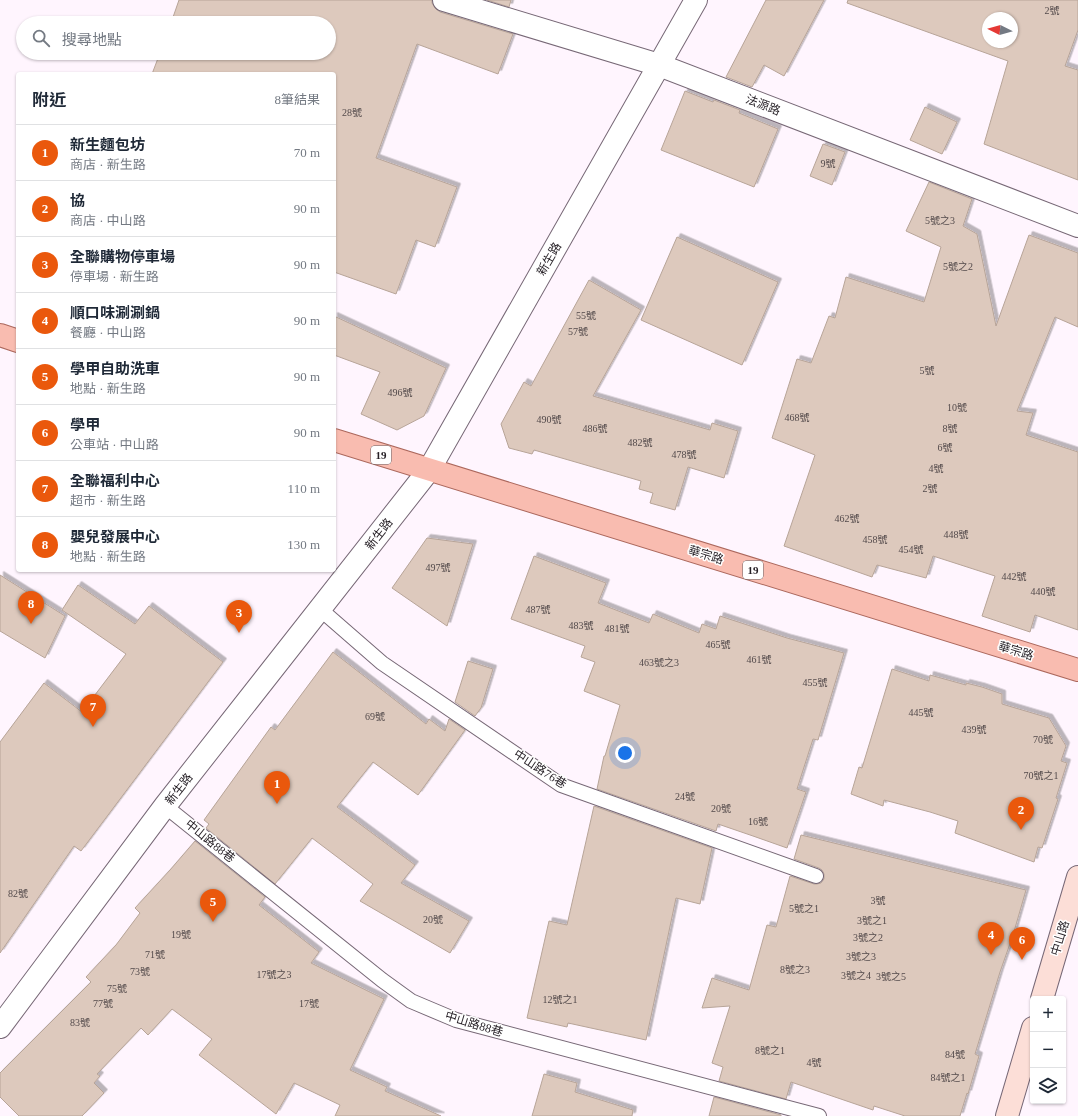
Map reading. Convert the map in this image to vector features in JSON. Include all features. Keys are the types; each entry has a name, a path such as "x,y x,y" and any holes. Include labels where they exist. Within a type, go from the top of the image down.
{"main road":[{"path":"0,335 16,340"},
{"name":"華宗路","path":"336,441 1078,670"},
{"name":"中山路","path":"1043,996 1078,877"},
{"path":"1007,1116 1032,1032"}],"street":[{"name":"法源路","path":"444,0 659,65 1078,226"},
{"name":"新生路","path":"0,1027 165,806 429,470 696,0"}],"lane":[{"name":"中山路76巷","path":"320,609 382,662 561,785 816,876"},
{"name":"中山路88巷","path":"165,806 382,980 411,1001 456,1020 786,1111 819,1116"}],"building":[{"path":"179,0 432,0 435,8 440,12 513,34 498,74 417,44 376,158 457,187 435,247 416,240 396,294 336,273 336,72 153,72 157,60 336,60 336,16 173,16"},
{"path":"487,0 511,0 509,7"},
{"path":"766,0 824,0 784,76 764,65 752,87 726,77"},
{"path":"848,0 1078,0 1078,30 1065,66 1078,70 1078,180 984,144 1008,61 847,3"},
{"path":"685,91 713,102 714,100 740,110 739,113 778,129 754,187 661,150"},
{"path":"925,107 957,122 942,154 910,140"},
{"path":"823,144 845,152 832,185 810,176"},
{"path":"929,182 972,199 963,226 977,234 996,326 1029,235 1078,253 1078,327 1055,317 1017,411 1033,413 1026,435 1078,452 1078,630 1035,615 1030,632 982,616 995,576 933,556 926,578 877,565 872,577 784,546 815,455 772,438 797,359 811,363 829,316 835,318 846,277 924,302 941,247 906,231"},
{"path":"677,237 778,282 742,365 641,320"},
{"path":"589,280 641,310 593,396 710,430 712,423 738,431 724,478 688,467 675,510 650,503 653,493 639,489 641,481 534,450 532,454 509,448 501,424 524,382 531,386"},
{"path":"336,317 446,368 424,416 397,430 361,414 380,372 336,356"},
{"path":"427,538 473,544 447,626 392,588"},
{"path":"534,556 606,583 598,603 649,623 653,614 699,633 702,624 716,629 720,616 787,638 844,653 818,740 813,739 797,789 806,792 787,848 718,824 716,831 597,789 604,756 620,705 584,691 595,662 581,657 585,646 511,619"},
{"path":"0,575 65,616 45,658 0,631"},
{"path":"78,585 135,624 149,606 223,662 81,851 74,846 0,953 0,742 44,683 82,712 126,654 62,610"},
{"path":"333,652 426,724 429,719 445,731 449,719 465,730 418,795 373,762 337,807 415,865 401,883 469,921 450,953 360,901 373,884 312,838 275,884 206,828 209,824 204,820 271,727 275,730"},
{"path":"468,661 493,669 481,708 475,716 455,702"},
{"path":"892,669 929,681 930,675 966,685 966,683 982,687 1002,694 1002,704 1049,718 1066,746 1061,761 1067,763 1056,798 1058,799 1042,848 1038,847 1034,862 955,833 958,821 884,800 883,806 851,794 859,767 862,768"},
{"path":"594,806 712,848 700,904 676,898 646,1040 568,1023 567,1027 527,1018 549,921 567,925"},
{"path":"801,835 1026,890 975,1054 979,1056 960,1116 905,1116 874,1106 873,1110 791,1082 786,1099 719,1081 723,1067 712,1063 730,1006 702,1008 712,978 749,990 767,925 776,927 790,876 814,884 821,883 824,879 824,874 819,868 794,859"},
{"path":"195,841 265,897 259,905 319,952 311,963 384,999 350,1070 387,1087 385,1091 441,1116 335,1116 340,1105 294,1083 276,1114 199,1055 212,1039 172,1009 148,1035 141,1028 97,1074 100,1076 94,1083 104,1093 82,1116 19,1116 0,1097 0,1073 91,982 86,977 116,945 140,913 135,908"},
{"path":"544,1074 577,1083 575,1092 633,1110 632,1116 532,1116"},
{"path":"714,1097 781,1115 781,1116 709,1116"}],"place":[{"name":"嬰兒發展中心","path":"31,624"},
{"name":"全聯購物停車場","path":"239,633"},
{"name":"全聯福利中心","path":"93,727"},
{"name":"新生麵包坊","path":"277,804"},
{"name":"協","path":"1021,830"},
{"name":"學甲自助洗車","path":"213,922"},
{"name":"順口味涮涮鍋","path":"991,955"},
{"name":"學甲","path":"1022,960"}]}
